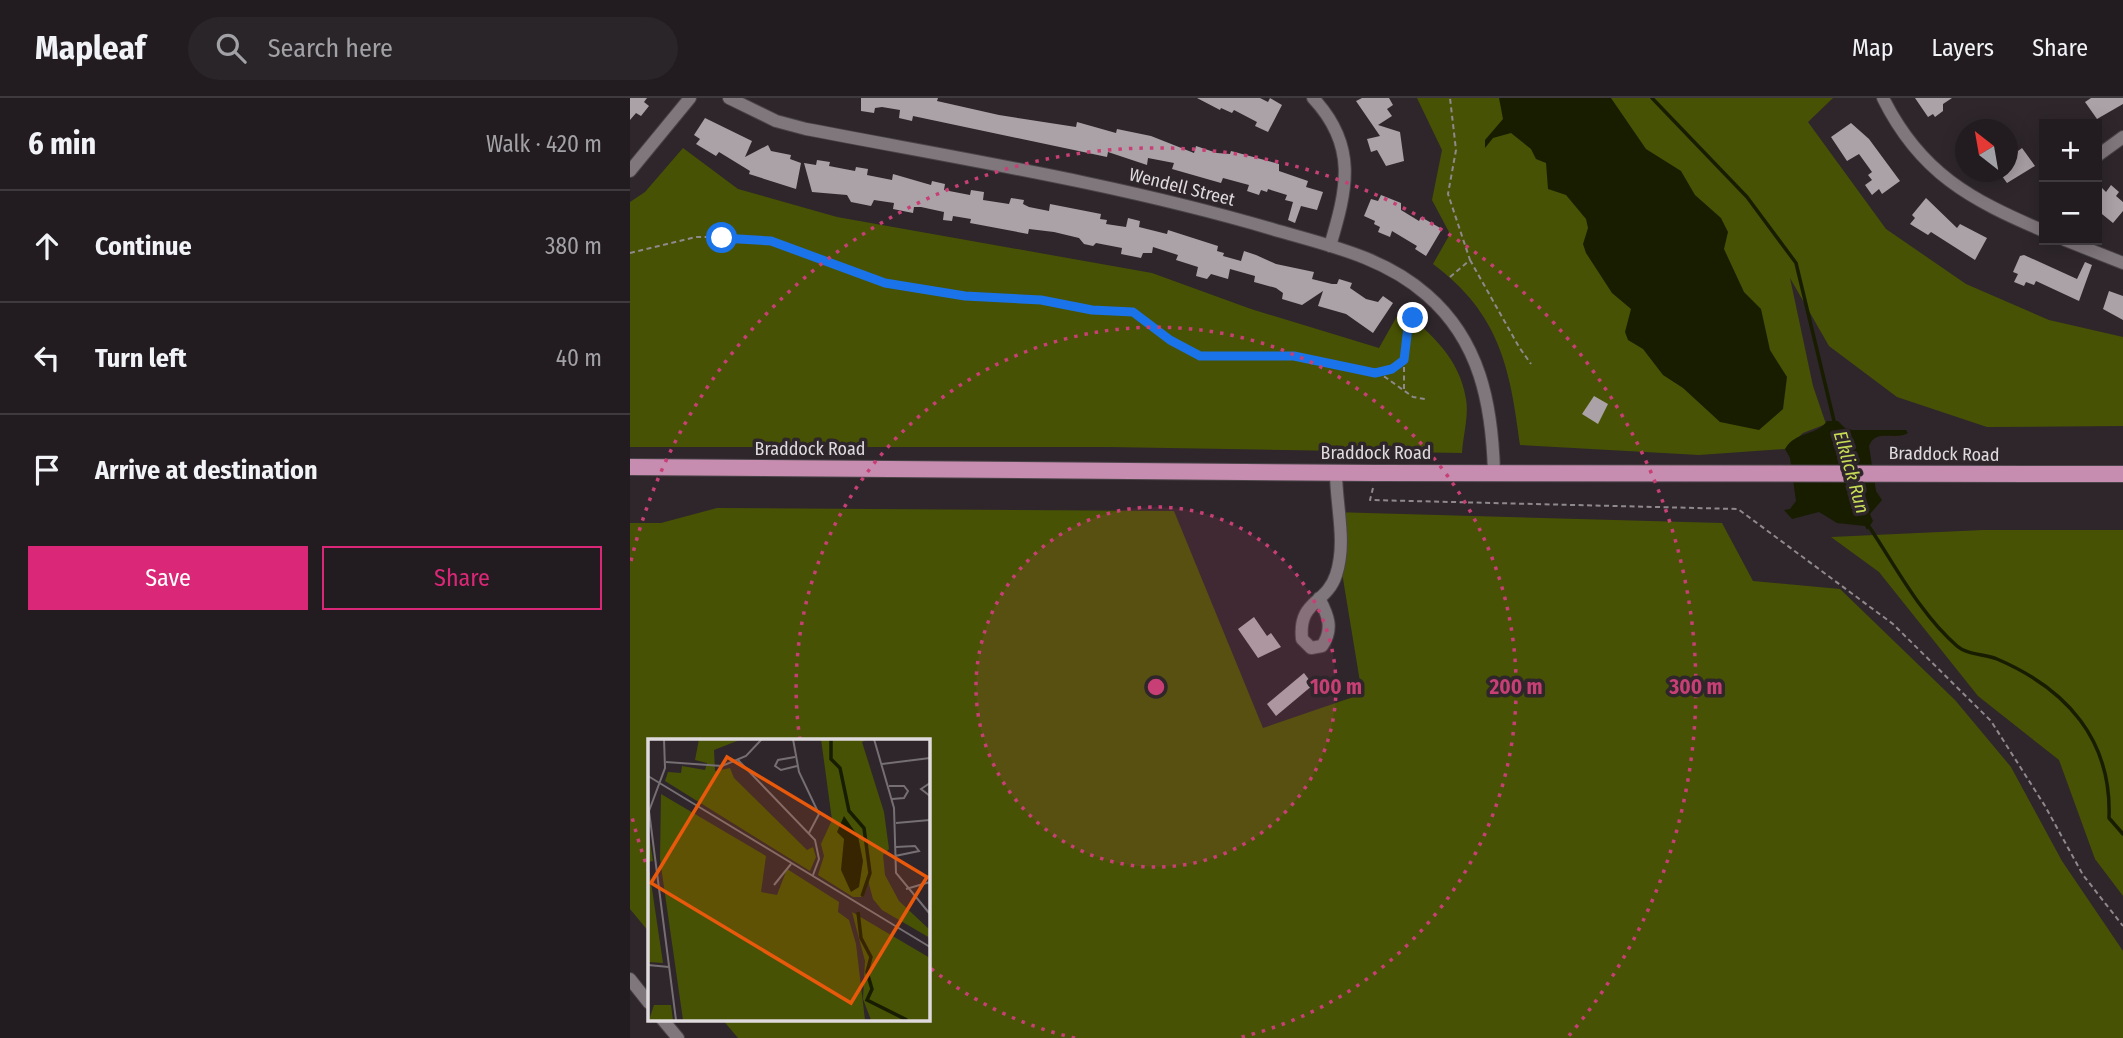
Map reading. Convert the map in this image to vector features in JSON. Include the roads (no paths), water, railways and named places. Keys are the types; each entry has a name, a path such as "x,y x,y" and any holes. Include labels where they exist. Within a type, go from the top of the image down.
{"main road":[{"name":"Braddock Road","path":"630,467 1376,473 2123,474"}],"street":[{"path":"630,171 690,98"},
{"name":"Wendell Street","path":"729,98 776,121 806,129 1157,197 1365,257 1409,280 1443,310 1472,354 1489,402 1494,472"},
{"path":"1313,98 1332,123 1345,159 1345,191 1330,246"},
{"path":"1883,98 1906,137 1944,178 1989,207 2039,229"},
{"path":"2102,152 2123,137"},
{"path":"2077,245 2123,263"},
{"path":"1319,598 1329,591 1336,576 1341,551 1336,472"},
{"path":"630,979 648,1002"},
{"path":"663,1020 678,1038"}],"water":[{"path":"1499,98 1611,98 1646,149 1681,171 1695,195 1721,218 1728,232 1724,249 1744,292 1761,309 1770,350 1787,377 1783,409 1759,430 1720,422 1683,388 1663,375 1643,349 1628,340 1625,332 1631,309 1612,293 1586,253 1583,244 1588,228 1586,219 1566,195 1548,189 1546,163 1536,159 1531,149 1511,133 1493,138 1485,148 1485,140 1503,119"},
{"path":"1827,421 1838,421 1845,428 1852,430 1906,430 1908,433 1881,436 1869,446 1876,491 1882,500 1870,514 1873,521 1867,530 1865,526 1837,523 1819,512 1792,519 1784,510 1790,509 1796,501 1790,458 1785,449 1794,439 1818,429"}],"waterway":[{"name":"Elklick Run","path":"1652,98 1747,197 1796,263 1835,425"},
{"name":"Elklick Run","path":"1868,525 1931,619 1957,646 1997,659 2022,671 2064,702 2080,720 2103,764 2109,818 2123,834"}]}
